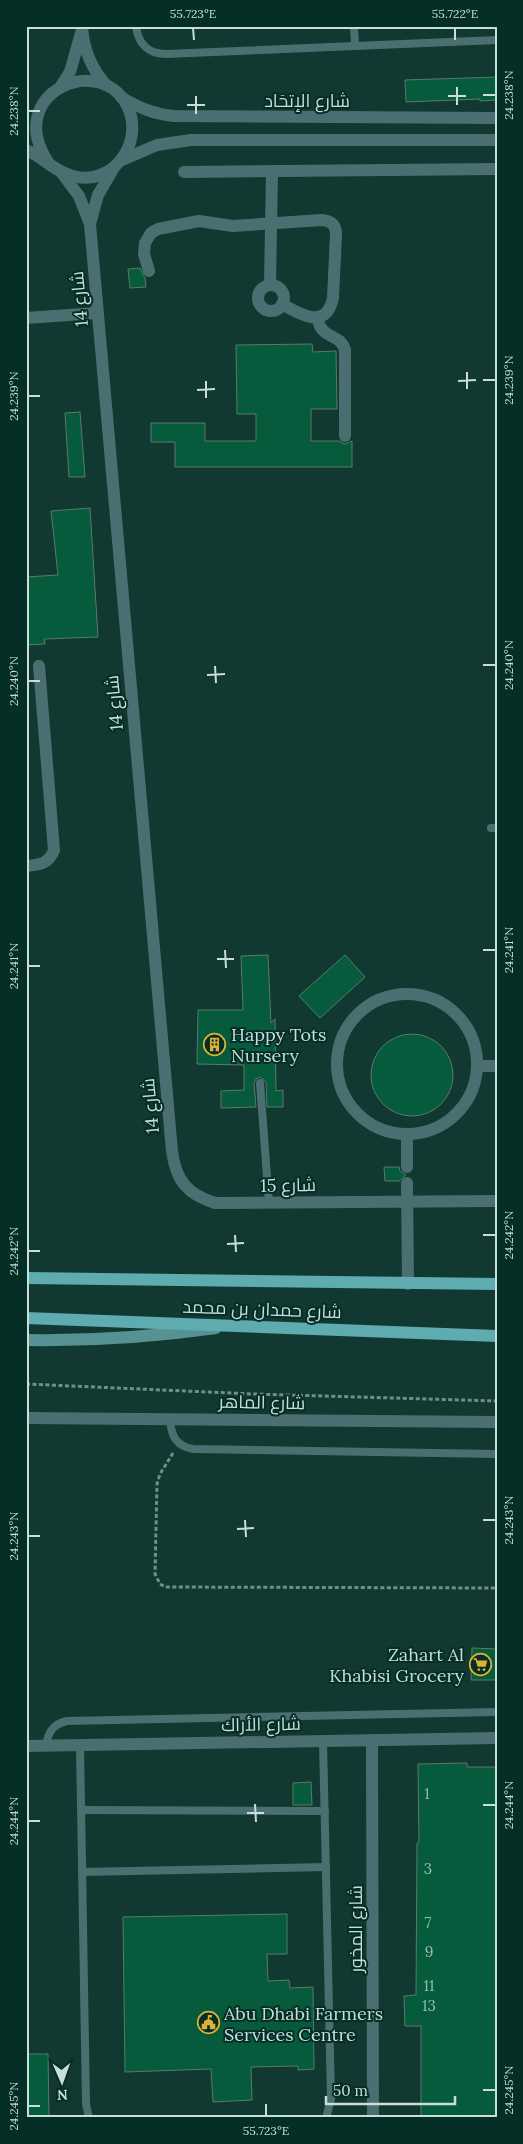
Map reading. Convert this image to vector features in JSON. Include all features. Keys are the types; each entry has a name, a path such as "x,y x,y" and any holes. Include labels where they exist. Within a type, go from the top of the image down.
{"main road":[{"name":"شارع حمدان بن محمد","path":"26,1278 497,1284"},
{"name":"شارع حمدان بن محمد","path":"26,1318 497,1336"}],"street":[{"path":"82,29 95,73 121,97 129,109 133,122 133,135 129,148 118,164"},
{"path":"26,117 40,107 61,86 70,72 82,29"},
{"path":"61,86 76,81 92,81 107,86"},
{"name":"شارع الإتحَاد","path":"121,97 156,114 174,116 497,118"},
{"path":"40,107 36,121 36,136 40,149 48,162"},
{"path":"26,150 48,162 61,172 74,177 88,178 102,174 157,145 191,140 497,140"},
{"name":"شارع 14","path":"90,224 98,194 118,164"},
{"path":"184,172 497,169"},
{"path":"270,285 272,171"},
{"name":"شارع 14","path":"61,172 79,196 90,224 172,1151 174,1165 179,1178"},
{"path":"149,271 144,254 144,243 151,233 158,229 199,221 233,226 322,220 330,222 335,227 333,298 327,311 318,317 304,317 282,304"},
{"path":"270,285 280,289 284,299 282,304 273,312 261,308 258,303 260,291 270,285"},
{"path":"26,318 97,314"},
{"path":"318,317 321,329 339,340 345,350 346,436"},
{"path":"26,866 40,865 49,859 54,844 39,666"},
{"path":"395,994 422,995 436,999 458,1015 467,1026 473,1038 478,1066 472,1092 456,1114 433,1129 407,1134 386,1130 367,1122 357,1113 342,1090 336,1063 338,1049 346,1030 358,1013 369,1004 395,994"},
{"path":"478,1066 497,1066"},
{"path":"407,1134 407,1167"},
{"name":"شارع 15","path":"179,1178 188,1190 200,1198 216,1203 497,1201"},
{"path":"407,1183 408,1284"},
{"path":"26,1340 141,1337 236,1326"},
{"name":"شارع الماهر","path":"26,1418 497,1422"},
{"name":"شارع الأراك","path":"26,1746 497,1738"},
{"name":"شارع المخور","path":"372,1740 374,2118"}],"lane":[{"path":"136,26 140,42 151,52 159,54 497,40"},
{"path":"354,26 355,46"},
{"path":"260,1083 269,1203"},
{"path":"170,1419 171,1431 179,1444 194,1449 497,1454"},
{"path":"46,1746 50,1730 67,1721 497,1712"},
{"path":"323,1741 331,2100 326,2118"},
{"path":"80,1745 86,2104 89,2118"},
{"path":"81,1810 325,1811"},
{"path":"82,1872 326,1867"}],"path":[{"path":"26,1384 253,1394 497,1400"},
{"path":"179,1444 164,1466 157,1484 155,1574 160,1584 181,1587 497,1588"}],"building":[{"path":"497,77 497,100 406,102 405,80"},
{"path":"140,268 145,278 146,287 130,288 128,269"},
{"path":"312,344 313,352 336,351 337,409 311,409 311,441 339,441 345,444 352,441 352,467 175,467 175,442 151,442 151,423 205,423 205,441 256,441 256,414 237,414 236,345"},
{"path":"80,412 85,477 69,477 65,413"},
{"path":"90,508 98,637 44,639 45,644 26,645 26,577 58,575 51,511"},
{"path":"268,955 271,1023 275,1019 276,1091 283,1090 283,1107 267,1107 266,1082 260,1077 254,1083 256,1107 221,1108 221,1091 244,1090 244,1065 197,1064 198,1010 243,1010 241,956"},
{"path":"345,955 365,977 320,1018 299,996"},
{"path":"404,1034 420,1034 435,1041 446,1052 453,1067 450,1091 441,1104 420,1116 404,1116 389,1109 378,1098 371,1083 371,1067 378,1052 389,1041"},
{"path":"384,1167 399,1167 400,1171 406,1175 399,1181 385,1181"},
{"name":"Zahart Al Khabisi Grocery","path":"472,1648 497,1649 497,1680 471,1680"},
{"path":"467,1763 467,1767 497,1767 497,2118 421,2118 421,2026 405,2026 404,1996 416,1995 417,1843 419,1842 418,1764"},
{"path":"311,1782 312,1805 293,1805 293,1783"},
{"name":"Abu Dhabi Farmers Services Centre","path":"287,1914 287,1954 267,1954 268,1981 289,1980 290,1988 313,1987 314,2069 298,2070 298,2066 251,2067 252,2100 213,2102 211,2069 125,2072 123,1917"},
{"path":"26,2054 48,2054 49,2118 26,2118"}],"place":[{"name":"Happy Tots Nursery","path":"215,1044"},
{"name":"Zahart Al Khabisi Grocery","path":"480,1664"},
{"name":"Abu Dhabi Farmers Services Centre","path":"208,2023"}]}
